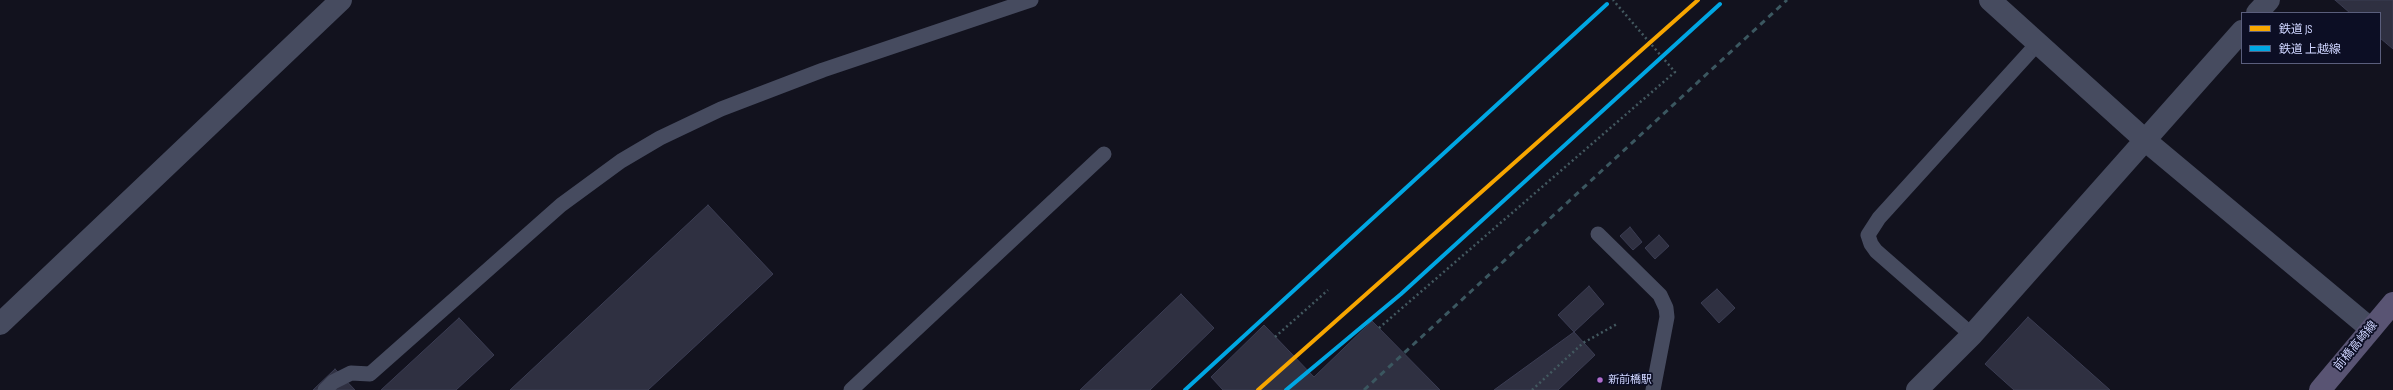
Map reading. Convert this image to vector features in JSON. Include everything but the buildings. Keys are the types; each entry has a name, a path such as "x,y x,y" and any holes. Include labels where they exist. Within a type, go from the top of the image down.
{"main road":[{"name":"前橋高崎線","path":"2320,390 2393,303"}],"street":[{"path":"0,324 341,0"},
{"path":"1990,0 2146,141 2371,329"},
{"path":"2258,12 2269,0"},
{"path":"1917,390 1972,335 2146,141 2241,32"}],"lane":[{"path":"325,390 333,382 351,373 370,374 561,205 621,161 660,138 721,109 823,70 1031,0"},
{"path":"1972,335 1876,251 1871,244 1868,235 1879,218 2038,43"},
{"path":"851,390 1104,154"},
{"path":"1598,234 1660,295 1666,308 1667,317 1653,390"}],"path":[{"path":"1379,328 1675,72 1613,0"},
{"path":"1275,337 1328,290"},
{"path":"1532,390 1583,343 1617,324"}],"railway":[{"path":"1364,390 1787,0"}],"rail line":[{"name":"JS","path":"1258,390 1698,0"},
{"name":"上越線","path":"1185,390 1607,4"},
{"name":"上越線","path":"1286,390 1401,294 1720,4"}],"place":[{"name":"新前橋駅","path":"1600,380"}]}
